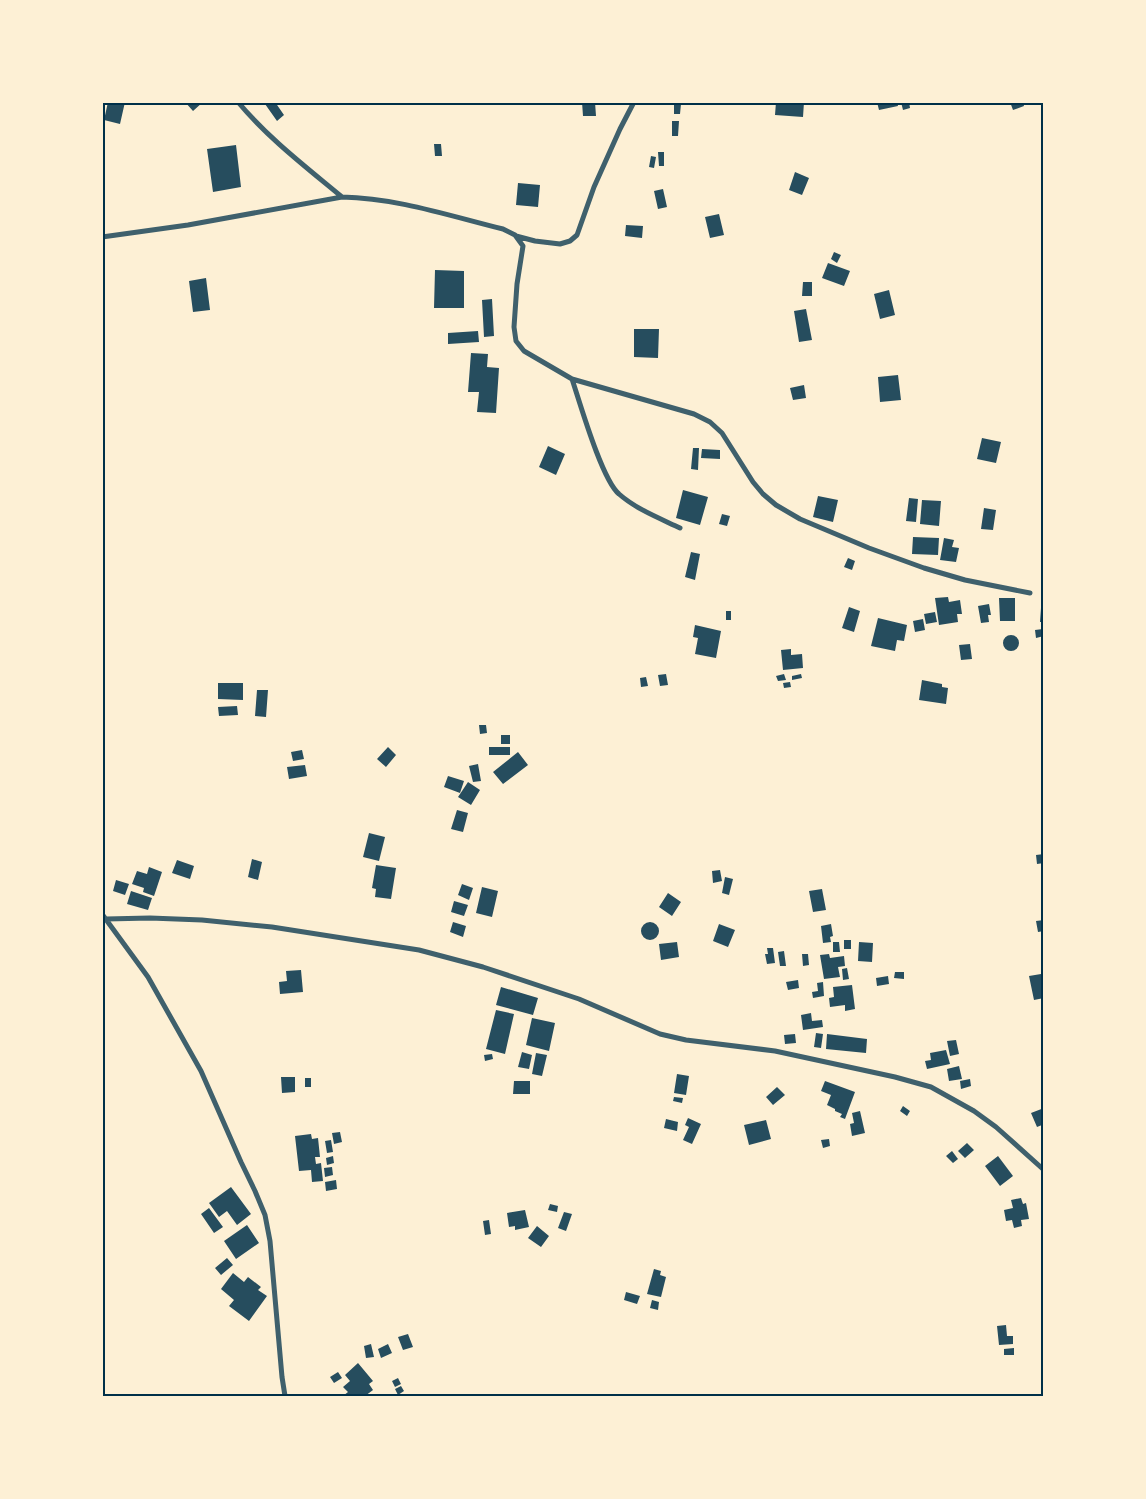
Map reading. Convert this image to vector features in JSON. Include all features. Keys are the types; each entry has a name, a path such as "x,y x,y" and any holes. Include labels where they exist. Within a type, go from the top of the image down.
{"street":[{"path":"238,102 251,118 342,197"},
{"path":"102,236 188,225 342,197 394,202 504,229 515,236 560,244 570,241 577,235 594,187 634,102"},
{"path":"515,236 523,246 517,284 514,327 516,341 524,351 572,379 694,414 710,422 722,433 753,482 763,494 776,505 800,519 869,548 924,568 965,580 1030,593"},
{"path":"572,379 606,476 617,493 635,506 680,528"},
{"path":"104,916 202,920 272,927 419,950 483,967 579,998 660,1034 686,1040 775,1051 895,1077 931,1088 974,1111 996,1127 1044,1170"},
{"path":"104,916 148,977 201,1071 241,1162 256,1190 270,1241 285,1396"}],"building":[{"path":"108,102 125,102 120,124 104,120"},
{"path":"185,102 203,102 193,111"},
{"path":"275,102 284,115 277,121 265,104"},
{"path":"582,102 595,102 596,116 583,116"},
{"path":"776,102 804,102 803,117 775,115"},
{"path":"877,102 897,102 898,106 879,110"},
{"path":"901,102 909,102 910,108 903,110"},
{"path":"1010,102 1023,102 1024,106 1013,110"},
{"path":"674,104 681,104 680,114 674,114"},
{"path":"672,121 679,121 678,136 672,136"},
{"path":"434,144 441,144 442,156 435,156"},
{"path":"236,145 241,187 213,192 207,149"},
{"path":"658,152 664,152 664,166 659,166"},
{"path":"651,156 656,157 654,168 649,167"},
{"path":"795,172 809,178 802,195 789,190"},
{"path":"518,183 540,185 538,207 516,205"},
{"path":"663,189 667,207 658,209 654,191"},
{"path":"719,214 724,235 710,238 705,217"},
{"path":"626,225 643,226 642,238 625,236"},
{"path":"834,252 841,255 837,263 831,259"},
{"path":"828,263 850,271 844,286 822,278"},
{"path":"435,270 464,271 464,308 434,308"},
{"path":"206,278 210,310 193,312 189,281"},
{"path":"803,282 812,282 812,296 802,296"},
{"path":"889,290 895,315 880,319 874,294"},
{"path":"492,299 494,336 484,337 482,300"},
{"path":"806,309 812,340 799,342 794,311"},
{"path":"634,329 659,329 658,358 634,357"},
{"path":"478,331 479,342 448,344 448,333"},
{"path":"471,353 488,354 487,367 499,368 496,413 477,412 479,392 468,392"},
{"path":"898,375 901,400 880,402 878,377"},
{"path":"804,385 806,398 793,400 790,388"},
{"path":"982,438 1001,442 996,463 977,459"},
{"path":"548,446 565,454 556,475 539,467"},
{"path":"693,448 699,448 698,470 691,469"},
{"path":"702,449 720,450 720,459 701,458"},
{"path":"683,490 708,497 700,525 676,518"},
{"path":"818,496 838,500 833,522 813,517"},
{"path":"909,498 918,499 916,522 906,521"},
{"path":"922,500 941,501 939,526 920,524"},
{"path":"984,508 996,510 993,530 981,529"},
{"path":"722,514 730,516 727,526 719,524"},
{"path":"913,537 939,538 938,555 912,554"},
{"path":"944,538 954,540 952,547 959,548 956,562 940,560"},
{"path":"691,552 700,554 695,580 685,577"},
{"path":"848,558 855,561 852,570 844,567"},
{"path":"948,597 949,602 960,600 962,614 957,614 958,622 939,625 935,598"},
{"path":"999,598 1015,598 1015,621 1000,621"},
{"path":"989,604 991,615 988,615 989,622 981,623 978,606"},
{"path":"849,607 860,611 854,632 842,628"},
{"path":"1041,608 1044,608 1044,622 1040,622"},
{"path":"726,611 731,611 731,620 726,620"},
{"path":"935,612 937,622 926,624 924,614"},
{"path":"878,618 907,625 904,641 897,640 895,651 871,646"},
{"path":"923,619 925,630 915,632 913,621"},
{"path":"695,625 721,631 716,658 695,654 698,638 693,637"},
{"path":"1043,629 1044,636 1036,638 1035,630"},
{"path":"1008,635 1014,635 1019,640 1017,649 1008,651 1003,646 1003,640"},
{"path":"970,644 972,659 961,660 959,645"},
{"path":"791,649 791,655 802,654 803,668 783,670 781,650"},
{"path":"666,674 668,685 660,686 658,675"},
{"path":"784,674 786,680 778,681 776,676"},
{"path":"801,674 802,678 792,680 792,676"},
{"path":"646,677 648,686 641,687 640,678"},
{"path":"922,680 942,684 942,687 948,688 946,704 919,700"},
{"path":"790,682 791,687 784,688 783,683"},
{"path":"218,683 243,683 243,700 218,699"},
{"path":"257,690 268,690 266,717 255,716"},
{"path":"237,706 238,715 219,716 218,707"},
{"path":"479,725 486,725 487,733 480,734"},
{"path":"501,735 510,735 510,744 501,744"},
{"path":"388,747 396,755 386,767 377,759"},
{"path":"489,747 510,747 510,755 489,755"},
{"path":"302,750 304,759 293,761 291,752"},
{"path":"518,752 528,765 503,784 493,772"},
{"path":"478,764 481,781 473,782 469,766"},
{"path":"305,765 307,776 289,779 287,767"},
{"path":"448,776 464,781 460,793 444,787"},
{"path":"468,782 480,790 471,805 458,797"},
{"path":"457,810 468,813 463,832 451,829"},
{"path":"369,833 385,837 379,861 363,857"},
{"path":"1044,854 1044,863 1037,864 1036,855"},
{"path":"252,859 262,862 258,880 248,877"},
{"path":"177,860 194,866 190,879 172,873"},
{"path":"376,865 396,868 391,899 375,897 376,889 372,888"},
{"path":"149,867 162,872 154,896 143,892 144,888 132,884 137,871 147,874"},
{"path":"720,870 722,881 713,883 712,871"},
{"path":"725,877 733,879 729,895 722,893"},
{"path":"116,880 129,884 125,895 113,891"},
{"path":"462,884 473,888 469,900 458,895"},
{"path":"482,887 498,891 492,917 476,913"},
{"path":"822,889 826,910 813,912 809,891"},
{"path":"131,891 152,898 148,910 127,904"},
{"path":"668,893 681,902 672,916 659,907"},
{"path":"454,901 468,905 464,916 451,912"},
{"path":"1044,920 1044,931 1038,932 1036,921"},
{"path":"453,922 466,926 463,937 450,932"},
{"path":"650,922 658,927 659,931 654,939 650,940 642,935 641,931 646,923"},
{"path":"719,924 735,930 728,947 713,941"},
{"path":"831,924 833,936 830,937 831,942 823,943 821,926"},
{"path":"844,940 851,940 851,949 844,949"},
{"path":"677,942 679,957 661,960 659,944"},
{"path":"833,942 839,942 840,952 833,952"},
{"path":"859,942 873,943 872,962 858,961"},
{"path":"767,948 773,948 775,963 767,964 765,954 768,954"},
{"path":"784,951 786,966 780,966 778,952"},
{"path":"802,954 808,954 809,965 803,966"},
{"path":"829,954 830,958 844,956 845,966 838,967 840,977 824,979 820,955"},
{"path":"847,968 849,979 843,980 842,969"},
{"path":"301,970 303,992 280,994 279,982 287,981 286,971"},
{"path":"895,972 904,972 904,979 894,978"},
{"path":"1041,974 1041,977 1044,976 1044,998 1034,1000 1029,976"},
{"path":"888,976 889,984 877,986 876,978"},
{"path":"798,980 799,988 788,990 786,982"},
{"path":"823,982 824,996 813,998 812,992 818,991 817,983"},
{"path":"852,985 855,1009 845,1011 845,1005 830,1007 829,998 834,997 833,987"},
{"path":"501,987 538,998 533,1015 496,1005"},
{"path":"496,1010 514,1014 505,1054 486,1049"},
{"path":"811,1013 812,1021 822,1020 823,1027 803,1030 801,1015"},
{"path":"532,1018 555,1023 549,1051 526,1045"},
{"path":"816,1033 823,1034 821,1048 814,1047"},
{"path":"795,1034 796,1043 785,1044 784,1035"},
{"path":"827,1034 867,1039 866,1053 826,1049"},
{"path":"956,1040 959,1054 950,1056 947,1041"},
{"path":"946,1050 950,1064 927,1069 925,1061 931,1060 930,1053"},
{"path":"522,1052 532,1055 529,1069 518,1067"},
{"path":"536,1053 547,1055 542,1076 532,1074"},
{"path":"492,1054 493,1059 485,1061 484,1055"},
{"path":"959,1066 962,1079 949,1081 947,1069"},
{"path":"677,1074 689,1076 686,1095 674,1093"},
{"path":"281,1077 295,1077 295,1092 282,1093"},
{"path":"305,1078 311,1078 311,1087 305,1087"},
{"path":"970,1079 971,1086 961,1089 960,1081"},
{"path":"514,1081 530,1081 530,1094 513,1094"},
{"path":"825,1081 855,1092 845,1119 840,1117 842,1114 827,1105 831,1095 821,1091"},
{"path":"777,1087 785,1095 773,1105 766,1097"},
{"path":"674,1097 683,1098 682,1103 673,1101"},
{"path":"903,1106 910,1111 907,1116 900,1111"},
{"path":"1044,1108 1044,1129 1042,1125 1037,1127 1031,1113"},
{"path":"860,1111 865,1133 852,1136 850,1124 854,1123 852,1113"},
{"path":"688,1118 701,1124 692,1144 683,1140 689,1127 685,1125"},
{"path":"666,1119 678,1122 677,1131 664,1128"},
{"path":"766,1120 771,1139 749,1145 744,1125"},
{"path":"340,1132 342,1142 334,1144 332,1133"},
{"path":"311,1134 312,1139 318,1138 320,1157 315,1157 316,1164 321,1163 323,1181 312,1182 311,1170 299,1171 295,1136"},
{"path":"829,1139 830,1146 823,1148 821,1140"},
{"path":"331,1140 333,1152 327,1153 325,1141"},
{"path":"967,1143 974,1150 965,1158 958,1151"},
{"path":"952,1151 958,1159 953,1163 946,1156"},
{"path":"333,1156 334,1163 327,1165 326,1158"},
{"path":"998,1156 1013,1176 1000,1186 985,1166"},
{"path":"332,1167 333,1175 325,1177 324,1168"},
{"path":"336,1180 337,1189 326,1191 325,1182"},
{"path":"231,1187 251,1214 237,1225 227,1211 219,1217 209,1203"},
{"path":"1021,1198 1023,1204 1026,1203 1029,1219 1021,1220 1022,1226 1014,1228 1012,1220 1006,1221 1004,1210 1013,1208 1011,1200"},
{"path":"550,1204 558,1206 557,1212 548,1210"},
{"path":"209,1208 223,1227 214,1233 201,1214"},
{"path":"525,1210 529,1227 515,1230 515,1226 509,1227 507,1213"},
{"path":"564,1212 572,1214 566,1231 558,1228"},
{"path":"489,1220 491,1234 485,1235 483,1221"},
{"path":"247,1225 259,1243 236,1259 224,1241"},
{"path":"537,1226 549,1236 541,1247 528,1238"},
{"path":"227,1258 233,1265 221,1275 215,1268"},
{"path":"654,1269 661,1271 660,1275 666,1277 661,1297 647,1294"},
{"path":"233,1273 244,1282 248,1277 261,1287 258,1290 267,1296 249,1321 229,1306 234,1300 221,1289"},
{"path":"626,1292 640,1296 637,1304 624,1300"},
{"path":"652,1300 659,1302 658,1310 650,1308"},
{"path":"1006,1325 1007,1336 1013,1336 1013,1344 999,1345 997,1326"},
{"path":"408,1334 413,1347 403,1350 398,1337"},
{"path":"371,1344 374,1357 366,1358 364,1346"},
{"path":"388,1344 392,1353 381,1358 378,1349"},
{"path":"1014,1348 1014,1355 1004,1355 1004,1349"},
{"path":"358,1363 373,1381 369,1384 373,1390 365,1396 343,1396 348,1392 343,1387 350,1381 345,1375"},
{"path":"338,1372 342,1378 334,1383 330,1377"},
{"path":"398,1378 401,1384 395,1387 392,1381"},
{"path":"401,1386 404,1391 398,1395 395,1389"}]}
